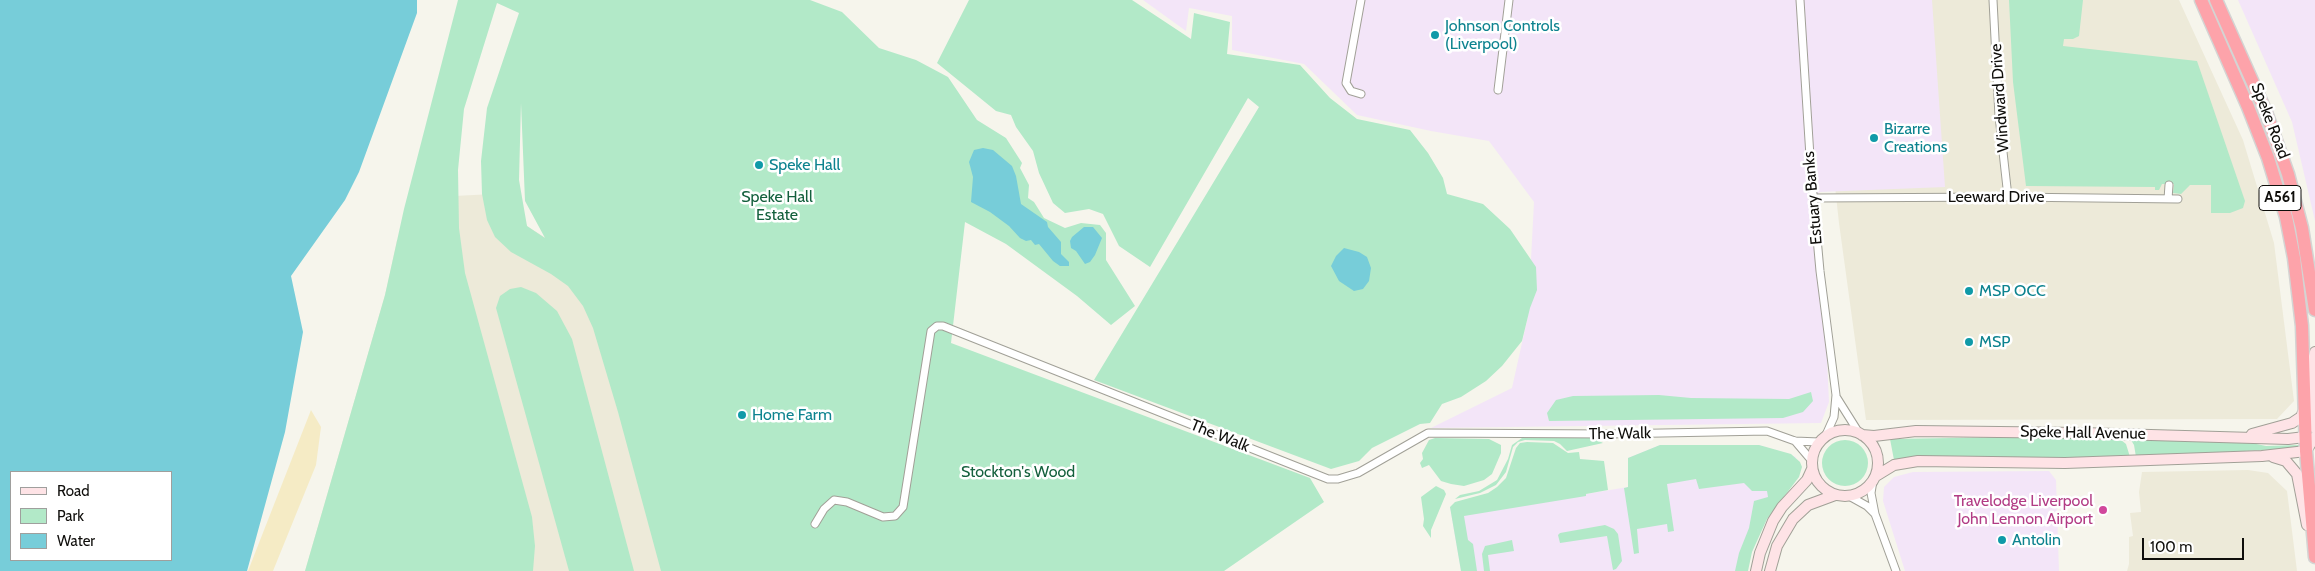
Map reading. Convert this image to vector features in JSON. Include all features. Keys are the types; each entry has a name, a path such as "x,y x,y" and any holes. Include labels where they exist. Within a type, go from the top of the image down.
{"highway":[{"name":"Speke Road","path":"2201,0 2260,136 2276,183 2294,258 2302,326 2304,410 2312,437"},
{"name":"Speke Road","path":"2216,0 2273,131 2302,228 2315,310"},
{"path":"2260,136 2273,131"},
{"name":"A561","path":"2312,437 2310,451 2315,557"}],"street":[{"path":"1360,0 1346,83 1351,91 1361,94"},
{"path":"1498,90 1509,0"},
{"name":"Estuary Banks","path":"1800,0 1805,105 1813,198 1820,271 1836,395 1834,417 1822,439"},
{"name":"Windward Drive","path":"1993,0 1999,116 2008,197"},
{"path":"2168,199 2169,185"},
{"name":"Leeward Drive","path":"1813,198 2008,197 2178,199"},
{"name":"The Walk","path":"815,524 824,509 834,500 847,502 883,517 895,516 903,507 931,331 937,326 943,326 1328,479 1338,479 1358,473 1428,433 1610,434 1767,431 1795,442 1822,439"},
{"path":"2315,352 2312,365 2315,428"},
{"name":"Estuary Banks","path":"1836,395 1844,412 1860,434"},
{"path":"2241,437 2292,423 2301,417 2304,410"},
{"path":"1756,571 1765,538 1773,521 1782,507 1807,480 1822,439 1840,430 1860,434 1870,441 1875,450 1878,460 1872,492 1875,514 1896,571"},
{"name":"Speke Hall Avenue","path":"1860,434 1874,436 1936,431 2288,439 2312,437"},
{"name":"The Walk","path":"1795,442 1812,465"},
{"name":"Speke Hall Avenue","path":"1874,478 1894,466 1918,461 2064,463 2262,456 2310,451"},
{"path":"2262,456 2286,461 2297,474 2315,565"},
{"path":"1812,465 1819,484 1835,495"},
{"path":"1849,496 1867,488 1874,478"},
{"path":"1770,571 1778,546 1793,519 1808,505 1835,495 1849,496 1867,506 1875,514"}],"shaded area":[{"path":"1143,0 1932,0 1945,187 1819,192 1829,402 1821,423 1431,428 1512,388 1528,316 1534,202 1489,141 1357,115 1304,64 1232,50 1232,16 1189,8 1186,31"},
{"path":"1824,0 2179,0 2243,140 2274,243 2294,401 2277,419 1866,420 1839,223 1825,96"},
{"path":"2238,0 2315,0 2315,221 2292,122"},
{"path":"513,193 527,226 583,262 691,571 305,571 385,295 397,240 454,196"},
{"path":"1660,445 1759,445 1796,457 1767,511 1745,571 1461,571 1450,507 1586,494 1628,487 1628,458"},
{"path":"2248,470 2268,473 2287,491 2297,571 2127,571 2129,564 2129,537 2133,536 2130,513 2141,512 2139,492 2142,472"},
{"path":"2049,471 2056,480 2059,571 1905,571 1883,501 1884,487 1894,477 1913,472"}],"green space":[{"name":"Speke Hall Estate","path":"458,0 810,0 842,12 879,48 916,60 948,77 977,120 1006,138 1022,163 1020,168 1029,185 1028,198 1034,202 1044,218 1065,228 1081,223 1100,225 1106,233 1106,260 1135,306 1111,325 1077,296 1006,244 965,222 951,343 1310,478 1324,502 1224,571 661,571 618,412 593,328 583,306 568,286 551,274 511,252 495,237 487,220 482,194 481,161 487,108 519,13 497,3 464,109 458,170 459,228 465,273 532,517 535,546 533,571 305,571 385,295 404,209","holes":["521,103 525,201 545,238 527,226 519,180"]},
{"path":"969,0 1132,0 1191,39 1194,13 1230,22 1227,54 1300,65 1330,98 1357,119 1410,130 1428,153 1443,178 1447,194 1483,204 1510,229 1536,267 1537,290 1530,308 1522,341 1502,366 1486,381 1461,397 1442,404 1430,423 1420,424 1372,448 1359,461 1331,469 1094,380 1259,107 1248,98 1150,267 1119,246 1103,214 1089,209 1065,213 1053,203 1039,173 1033,151 1016,127 1011,115 996,111 937,63"},
{"path":"2009,0 2083,0 2079,36 2073,39 2064,39 2063,46 2197,61 2245,201 2243,208 2230,213 2211,213 2211,185 2190,185 2181,194 2173,193 2174,184 2162,184 2159,190 2155,190 2155,187 2026,186 2013,82"},
{"path":"521,287 536,293 557,311 572,339 634,571 569,571 496,308 500,296 510,289"},
{"path":"1811,392 1813,401 1803,412 1783,418 1549,421 1547,413 1556,400 1573,396 1659,395 1691,398 1789,399"},
{"path":"2074,436 2088,440 2121,440 2126,444 2130,457 1894,460 1890,439"},
{"path":"1586,437 1603,443 1567,451 1554,441 1525,440 1518,442 1513,447 1506,472 1496,485 1480,493 1455,499 1460,495 1479,491 1497,480 1508,459 1512,445 1522,438"},
{"path":"2223,437 2266,446 2299,445 2299,448 2136,457 2134,445 2131,440 2125,438"},
{"path":"1435,438 1489,439 1501,445 1501,453 1492,474 1484,480 1464,486 1451,484 1441,481 1429,465 1422,468 1420,463 1423,459 1422,453 1429,440"},
{"path":"1840,440 1850,440 1864,450 1868,463 1864,476 1858,482 1850,486 1840,486 1826,476 1822,468 1822,458 1832,444"},
{"path":"1520,443 1553,443 1568,453 1579,452 1580,459 1604,461 1608,490 1586,494 1586,496 1464,516 1468,540 1473,544 1477,571 1461,571 1450,507 1455,502 1488,493 1497,487 1506,478 1516,448"},
{"path":"1660,445 1759,445 1791,454 1800,462 1802,467 1799,477 1767,519 1752,552 1748,571 1735,571 1739,553 1749,528 1754,501 1768,497 1767,491 1752,491 1744,483 1699,489 1696,479 1667,484 1674,531 1668,532 1667,524 1637,529 1639,553 1634,554 1624,488 1628,487 1628,458"},
{"path":"1436,486 1444,490 1446,494 1431,530 1431,538 1423,526 1421,497"},
{"path":"1605,525 1614,529 1618,534 1622,561 1616,569 1613,570 1607,536 1560,543 1558,535 1560,533"},
{"path":"1512,540 1514,551 1488,555 1490,571 1484,571 1482,554 1485,546"}],"sand":[{"path":"311,410 321,427 316,465 273,571 248,571"}],"water":[{"path":"0,0 417,0 417,13 359,172 345,200 291,276 303,332 285,432 247,571 0,571"},
{"path":"983,148 993,150 1012,166 1016,176 1021,204 1047,222 1048,227 1061,242 1061,254 1069,262 1069,266 1060,266 1053,261 1039,244 1035,245 1031,240 1026,241 1020,238 1009,226 990,212 971,202 973,177 969,162 974,150"},
{"path":"1084,227 1093,227 1102,238 1095,255 1090,262 1085,264 1076,251 1071,248 1070,241"},
{"path":"1344,248 1359,252 1367,257 1371,268 1369,281 1363,289 1354,291 1339,281 1331,266 1336,256"}],"place":[{"name":"Johnson Controls (Liverpool)","path":"1435,35"},
{"name":"Bizarre Creations","path":"1874,138"},
{"name":"Speke Hall","path":"759,165"},
{"name":"MSP OCC","path":"1969,291"},
{"name":"MSP","path":"1969,342"},
{"name":"Home Farm","path":"742,415"},
{"name":"Travelodge Liverpool John Lennon Airport","path":"2103,510"},
{"name":"Antolin","path":"2002,540"}],"park label":[{"name":"Stockton's Wood","path":"1018,472"}]}
